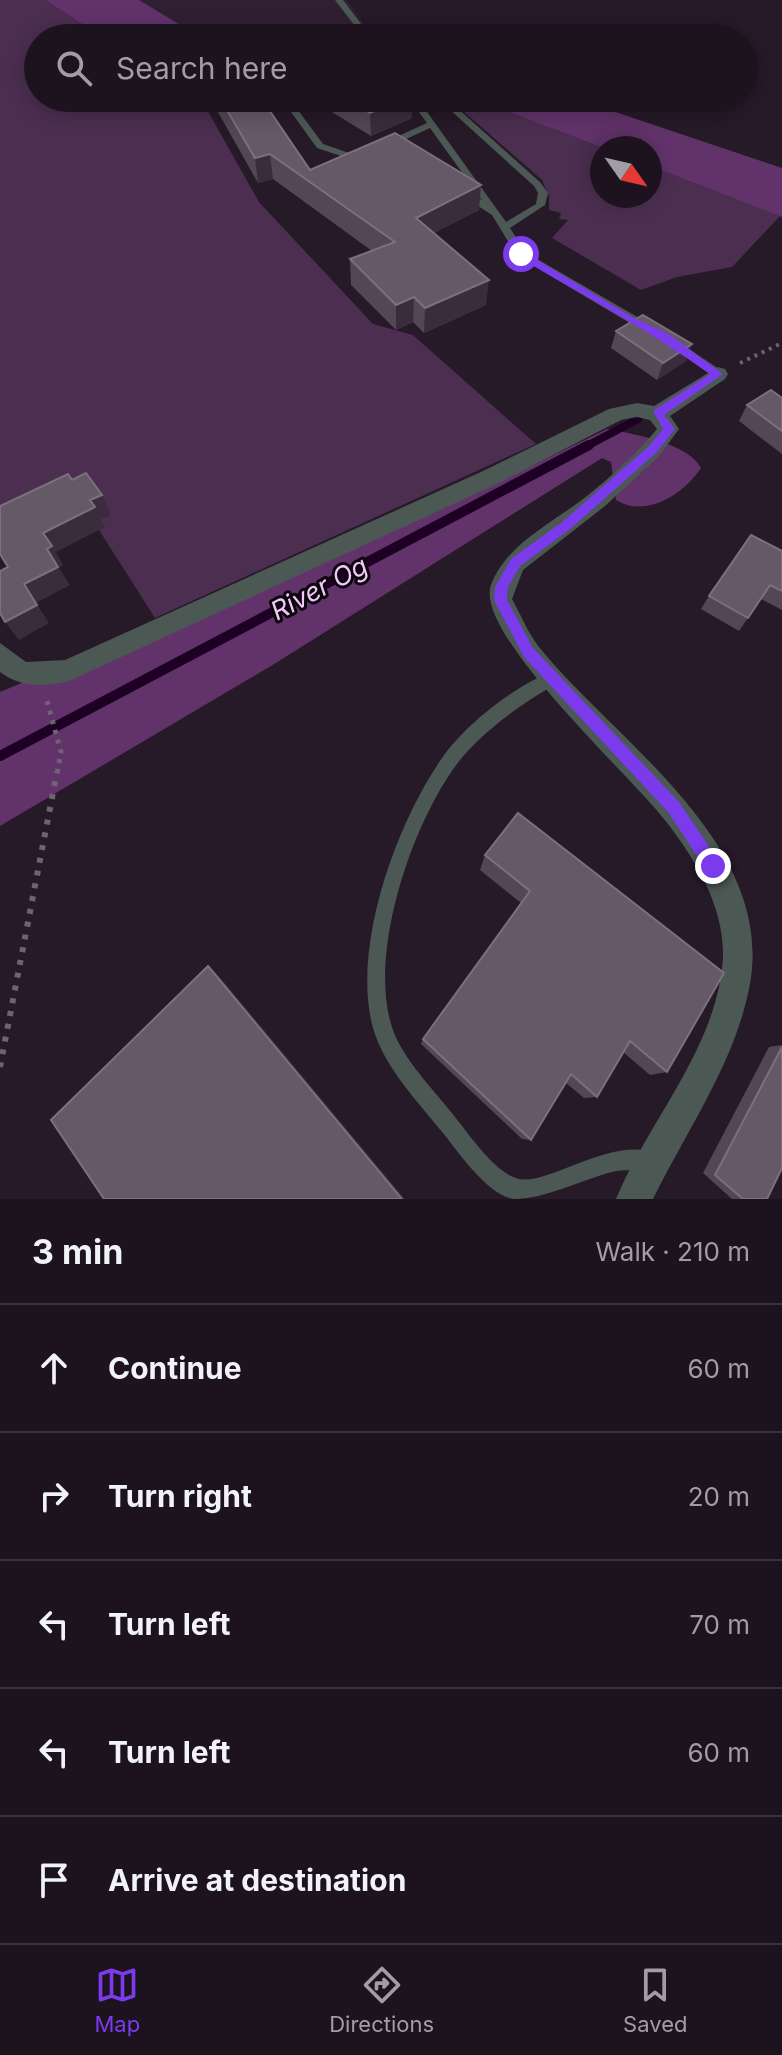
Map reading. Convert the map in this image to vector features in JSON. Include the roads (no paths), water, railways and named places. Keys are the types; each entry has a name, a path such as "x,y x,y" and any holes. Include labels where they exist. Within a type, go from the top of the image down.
{"street":[{"path":"657,414 718,374"},
{"path":"0,654 10,666 25,673 45,676 69,670 491,477 616,414 637,410 657,414 669,429 652,450 587,509 515,563 502,587 500,600 506,616 551,679 673,807 694,834 713,866 736,936 736,975 723,1017 702,1067 634,1199"}],"lane":[{"path":"339,0 357,24"},
{"path":"295,112 320,146 356,158 432,124"},
{"path":"423,112 496,213 521,254 630,320 666,337 718,374"},
{"path":"457,112 537,184 543,193 540,205 505,227"},
{"path":"386,145 398,153"},
{"path":"447,183 496,213"},
{"path":"551,679 505,706 449,761 418,815 379,928 374,973 382,1031 431,1104 485,1167 516,1190 538,1195 607,1163 640,1158 652,1161"}],"waterway":[{"name":"River Og","path":"585,447 638,419"},
{"name":"River Og","path":"0,756 589,445"}]}
